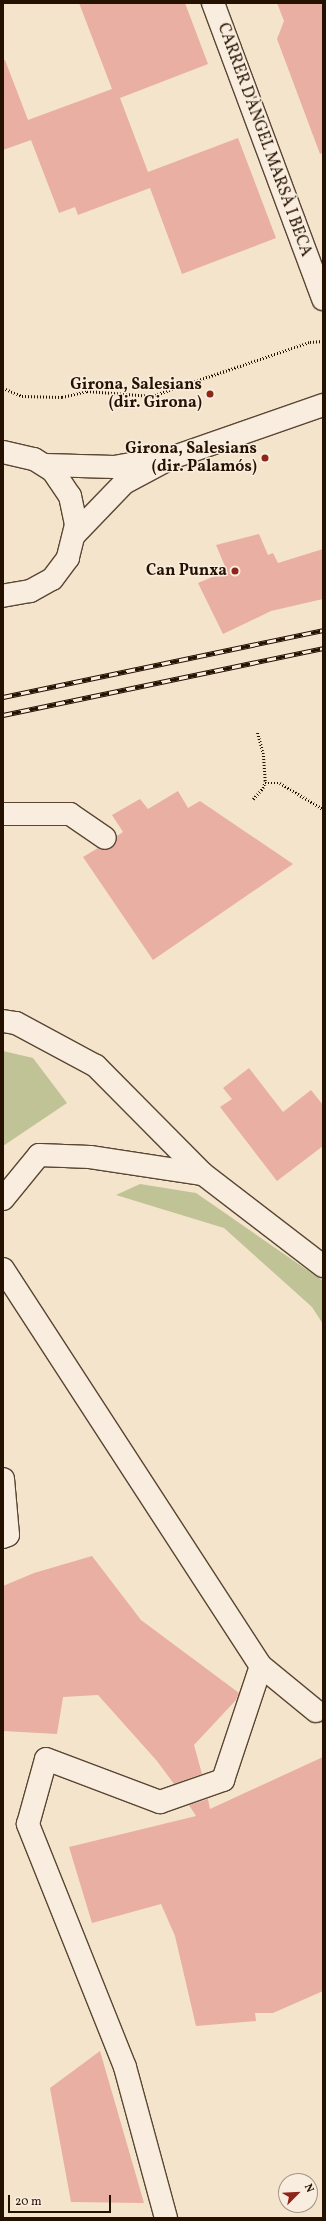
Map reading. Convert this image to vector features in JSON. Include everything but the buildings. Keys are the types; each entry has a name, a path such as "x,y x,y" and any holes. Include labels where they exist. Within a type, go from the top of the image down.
{"street":[{"name":"CARRER D'ÀNGEL MARSÀ I BECA","path":"213,3 323,299"},
{"path":"75,534 124,483 171,458 323,405"},
{"path":"3,452 23,455 45,465 59,478 70,496 75,515 75,534 68,558 52,578 30,591 3,596"},
{"path":"45,465 114,467 171,458"},
{"path":"3,814 70,814 105,838"},
{"path":"3,1022 16,1023 96,1066 203,1174 323,1266"},
{"path":"3,1199 39,1155 90,1157 203,1174"},
{"path":"3,1269 261,1666 316,1710"},
{"path":"3,1479 8,1535 3,1537"},
{"path":"166,2218 125,2067 28,1824 46,1759 160,1802 223,1780 261,1666"}],"path":[{"path":"3,388 22,396 62,397 87,391 152,396 310,342 323,341"},
{"path":"253,799 265,783 262,754 256,732"},
{"path":"265,783 280,783 323,809"}],"green space":[{"path":"3,1051 33,1058 67,1103 3,1146"},
{"path":"140,1184 196,1193 323,1281 323,1324 312,1307 224,1228 116,1195"}],"railway":[{"path":"3,697 323,630"},
{"path":"3,715 323,648"}],"place":[{"name":"Girona, Salesians (dir. Girona)","path":"210,394"},
{"name":"Girona, Salesians (dir. Palamós)","path":"265,458"},
{"name":"Can Punxa","path":"235,571"}]}
